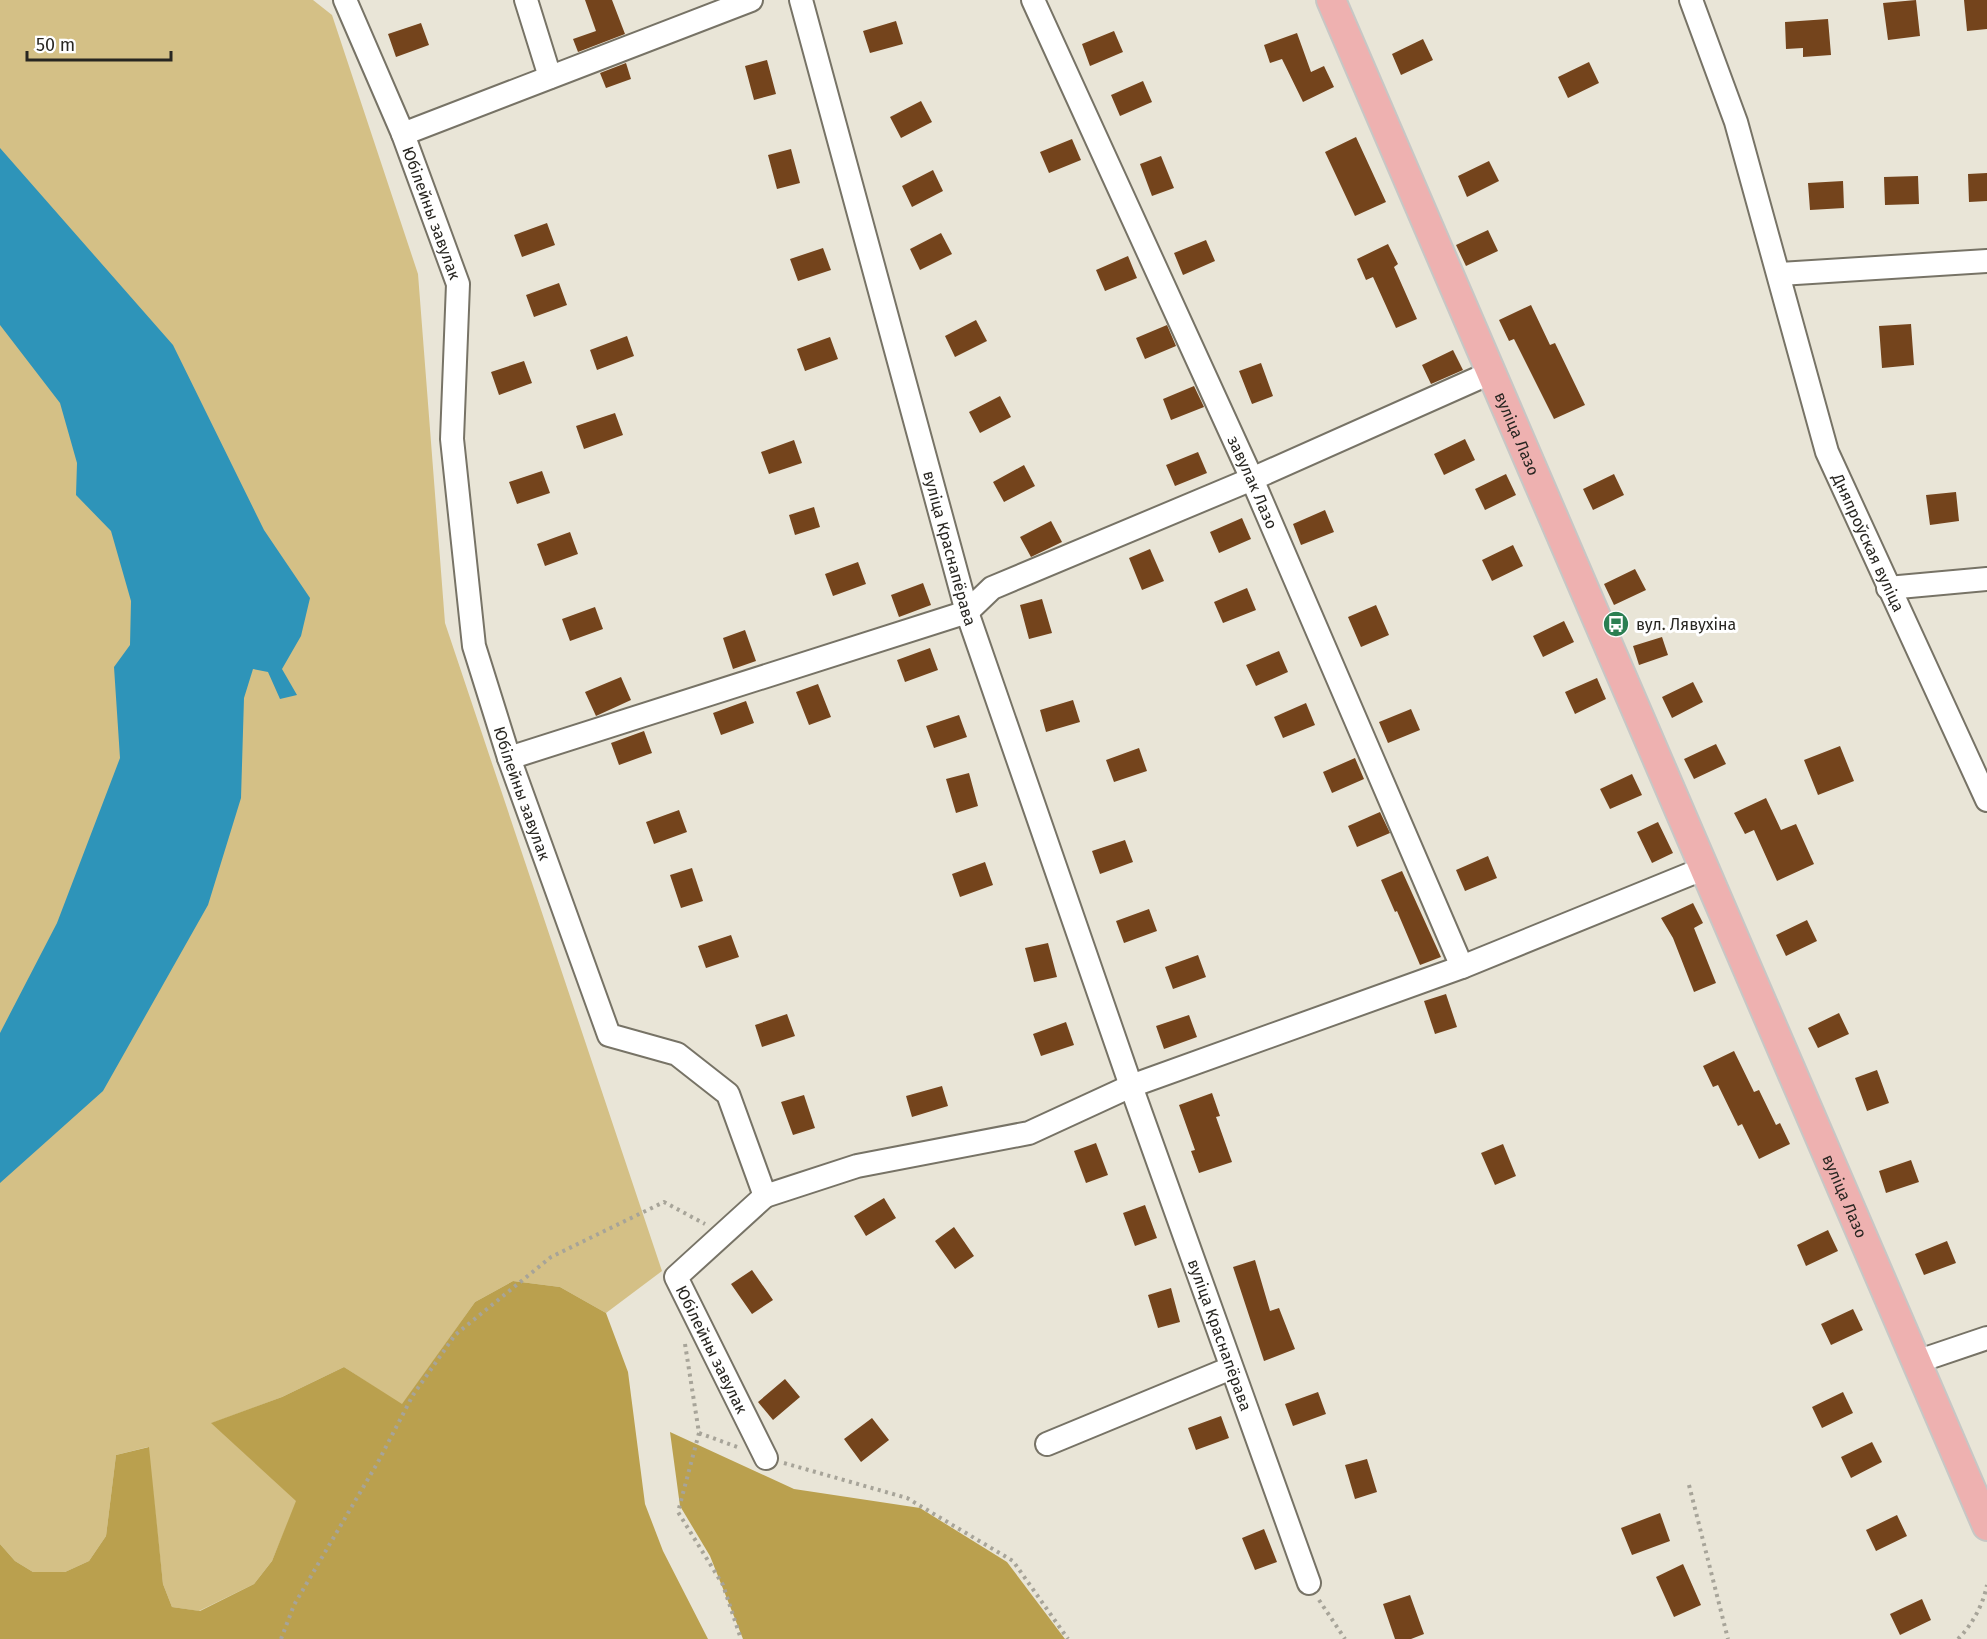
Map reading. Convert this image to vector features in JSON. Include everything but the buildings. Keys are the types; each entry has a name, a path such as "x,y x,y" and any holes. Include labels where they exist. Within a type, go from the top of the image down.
{"main road":[{"name":"вуліца Лазо","path":"1331,0 1987,1526"}],"street":[{"name":"Юбілейны завулак","path":"345,0 403,134 458,284 452,439 471,623 474,646 509,758 609,1035 677,1054 728,1094 765,1196 676,1277 766,1458"},
{"path":"526,0 550,77"},
{"path":"403,134 751,0"},
{"name":"вуліца Краснапёрава","path":"801,0 967,612 1230,1368 1308,1583"},
{"name":"завулак Лазо","path":"1033,0 1252,479 1462,967"},
{"name":"Дняпроўская вуліца","path":"1691,0 1736,122 1780,274 1827,452 1987,800"},
{"path":"1780,274 1987,261"},
{"path":"509,758 967,612 992,588 1252,479 1490,373"},
{"path":"1888,588 1987,579"},
{"path":"765,1196 857,1166 1029,1133 1131,1086 1462,967 1705,868"},
{"path":"1916,1362 1987,1338"},
{"path":"1047,1444 1230,1368"}],"path":[{"path":"281,1639 294,1605 378,1462 413,1395 455,1335 551,1257 664,1202 706,1225"},
{"path":"684,1340 699,1433 678,1512 723,1585 741,1639"},
{"path":"699,1433 766,1458 907,1498 1014,1561 1068,1639"},
{"path":"1689,1485 1728,1639"},
{"path":"1308,1583 1345,1639"},
{"path":"1958,1639 1967,1630 1984,1598 1987,1585"}],"shaded area":[{"path":"0,0 313,0 332,15 418,274 445,623 662,1271 606,1313 560,1287 513,1281 475,1302 402,1405 344,1367 282,1397 212,1423 297,1501 272,1561 254,1584 199,1611 172,1607 163,1584 148,1447 116,1455 106,1536 89,1561 65,1572 33,1572 15,1561 0,1544"},
{"path":"513,1281 560,1287 606,1313 628,1372 645,1504 663,1551 708,1639 0,1639 0,1544 15,1561 33,1572 65,1572 89,1561 106,1536 116,1455 149,1447 163,1584 172,1607 200,1611 254,1584 272,1561 296,1501 211,1423 282,1397 344,1367 402,1404 475,1302"},
{"path":"670,1432 794,1489 920,1508 1007,1562 1065,1639 743,1639 710,1556 680,1506"}],"water":[{"path":"0,148 173,345 264,530 310,598 301,636 282,669 297,695 280,699 268,672 253,669 244,698 241,798 208,905 103,1091 0,1183 0,1033 57,923 120,758 114,667 130,645 131,601 111,531 76,495 77,463 60,403 0,325"}],"place":[{"name":"вул. Лявухіна","path":"1616,624"}]}
